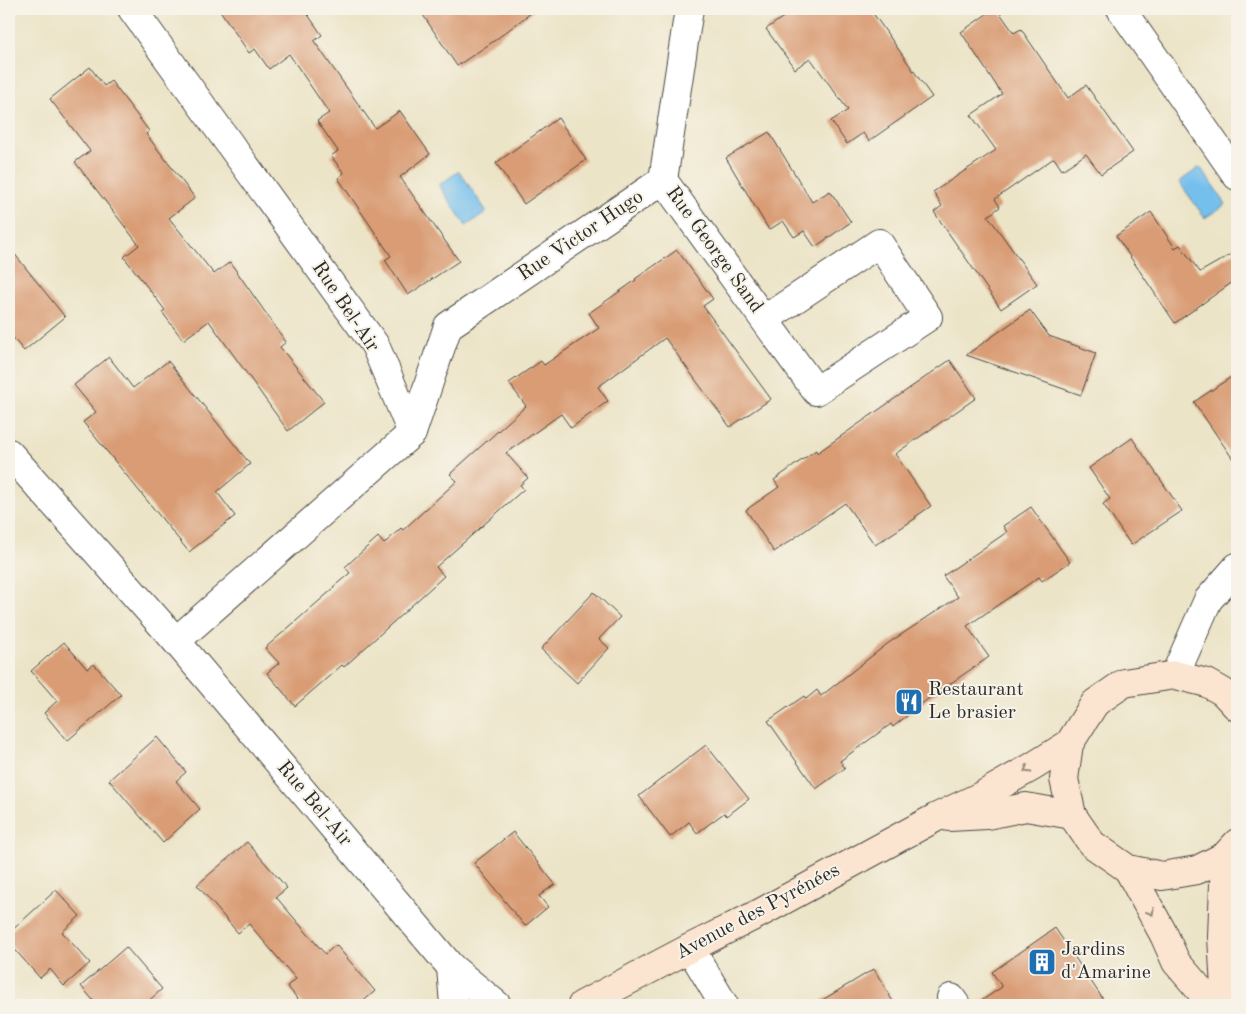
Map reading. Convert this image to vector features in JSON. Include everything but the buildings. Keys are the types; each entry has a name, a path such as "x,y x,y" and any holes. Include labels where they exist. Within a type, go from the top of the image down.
{"main road":[{"path":"1231,850 1197,870 1162,876 1128,869 1092,844 1072,815 1064,779 1069,744 1095,703 1124,683 1175,675 1206,683 1223,692 1237,707"},
{"name":"Avenue des Pyrénées","path":"582,1005 760,913 998,786 1069,744"},
{"name":"Avenue des Pyrénées","path":"935,818 987,815 1026,807 1072,815"},
{"path":"1226,1005 1222,936 1231,850"},
{"path":"1128,869 1164,935 1176,962 1213,1005"}],"street":[{"name":"Rue Bel-Air","path":"132,9 374,345 412,433"},
{"name":"Rue Victor Hugo","path":"412,433 448,326 663,180 690,9"},
{"path":"1121,9 1237,176"},
{"name":"Rue George Sand","path":"663,180 816,391 928,317 880,243 765,319"},
{"path":"176,641 412,433"},
{"name":"Rue Bel-Air","path":"9,453 176,641 451,967 497,1005"},
{"path":"1175,675 1208,600 1237,567"},
{"path":"690,948 724,1005"},
{"path":"451,967 454,1005"}],"water":[{"path":"1200,167 1226,204 1205,218 1179,182"},
{"path":"459,171 487,212 466,226 439,185"}],"place":[{"name":"Restaurant Le brasier","path":"909,702"},
{"name":"Jardins d'Amarine","path":"1042,962"}]}
